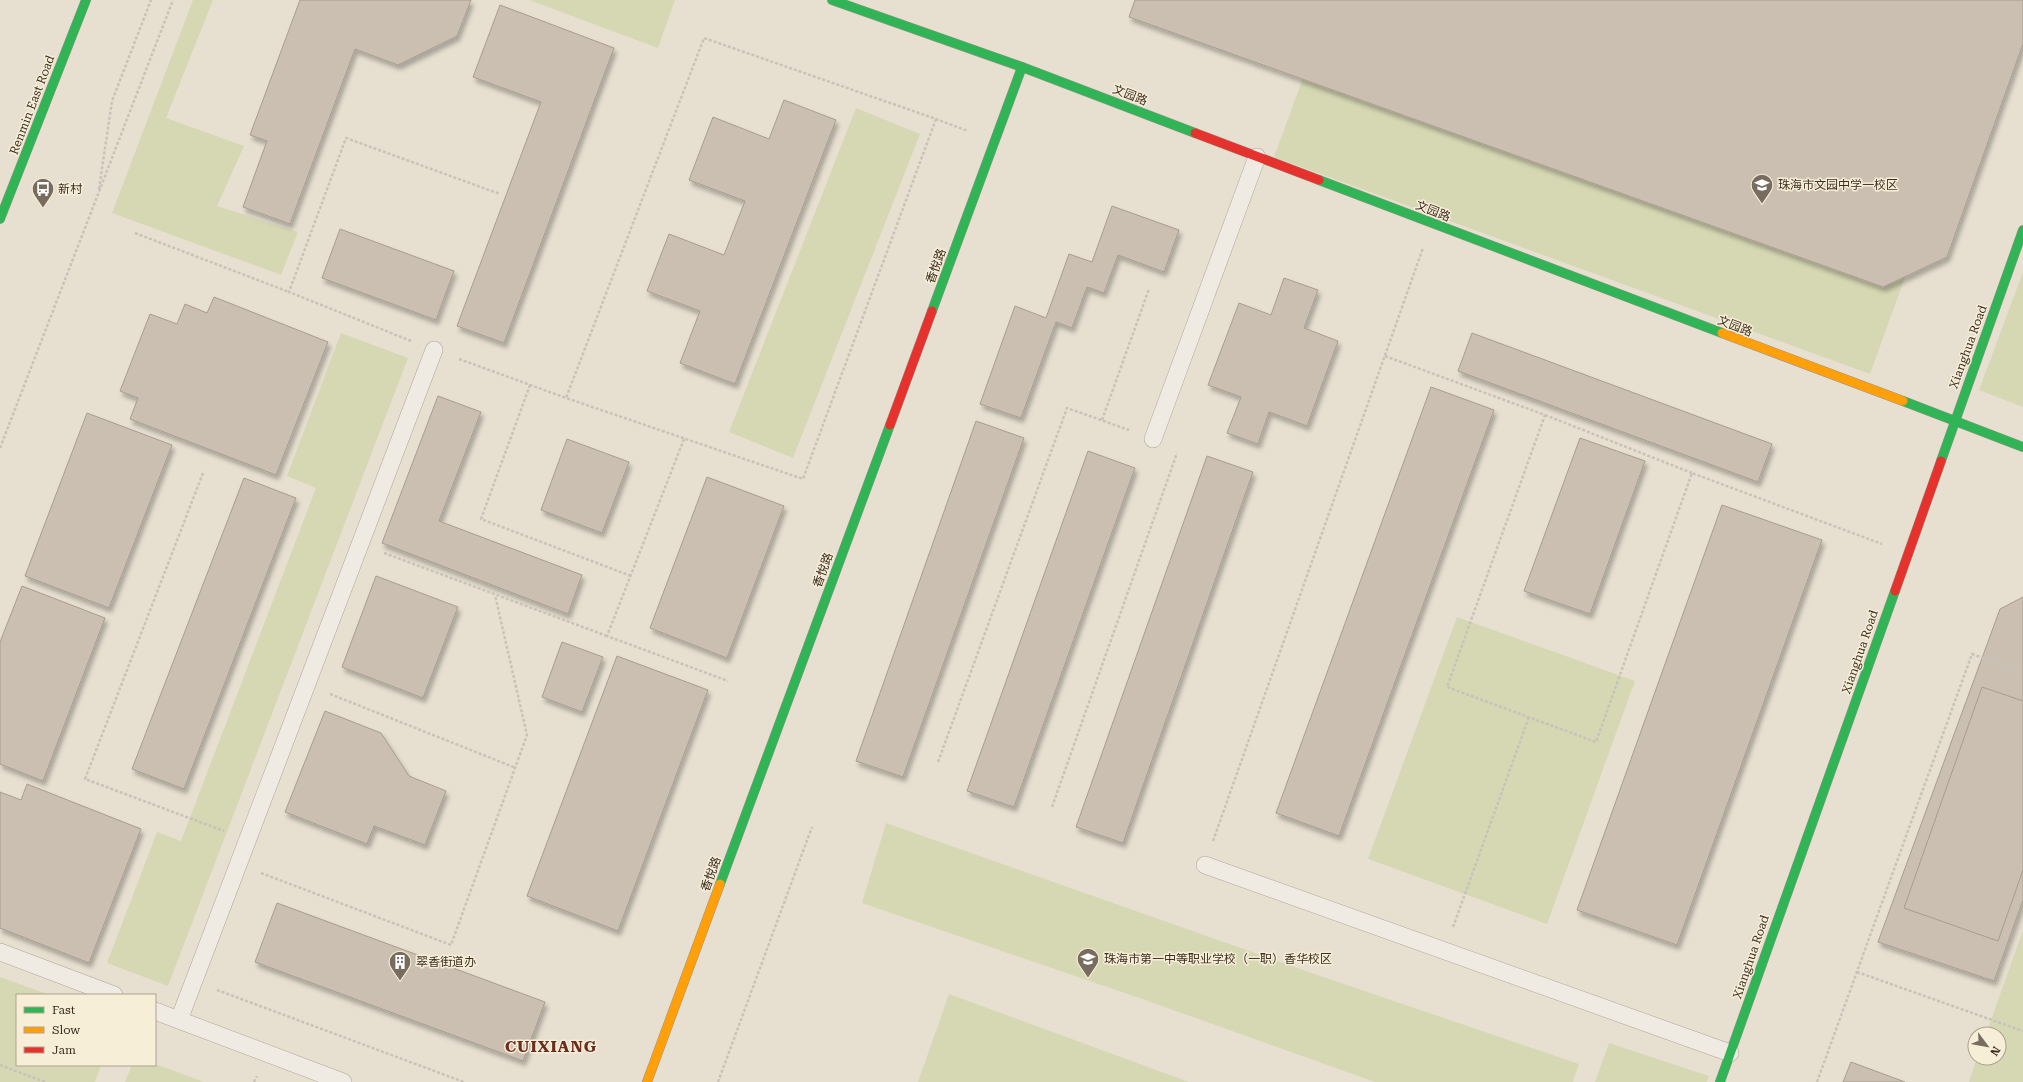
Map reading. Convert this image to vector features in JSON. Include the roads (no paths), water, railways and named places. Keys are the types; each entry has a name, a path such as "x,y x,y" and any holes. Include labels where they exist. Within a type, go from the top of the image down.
{"street":[{"name":"Renmin East Road","path":"0,219 86,0"},
{"name":"文园路","path":"832,0 1022,67 1432,224 2023,447"},
{"name":"香悅路","path":"647,1082 1022,67"},
{"name":"Xianghua Road","path":"1720,1082 2023,230"}],"lane":[{"path":"1153,439 1257,157"},
{"path":"179,1020 434,350"},
{"path":"1205,865 1730,1053"},
{"path":"0,952 111,994"},
{"path":"156,1010 343,1082"}],"place":[{"name":"珠海市文园中学一校区","path":"1762,204"},
{"name":"新村","path":"43,208"},
{"name":"珠海市第一中等职业学校（一职）香华校区","path":"1088,978"},
{"name":"翠香街道办","path":"400,982"}],"district":[{"name":"CUIXIANG","path":"551,1046"}]}
